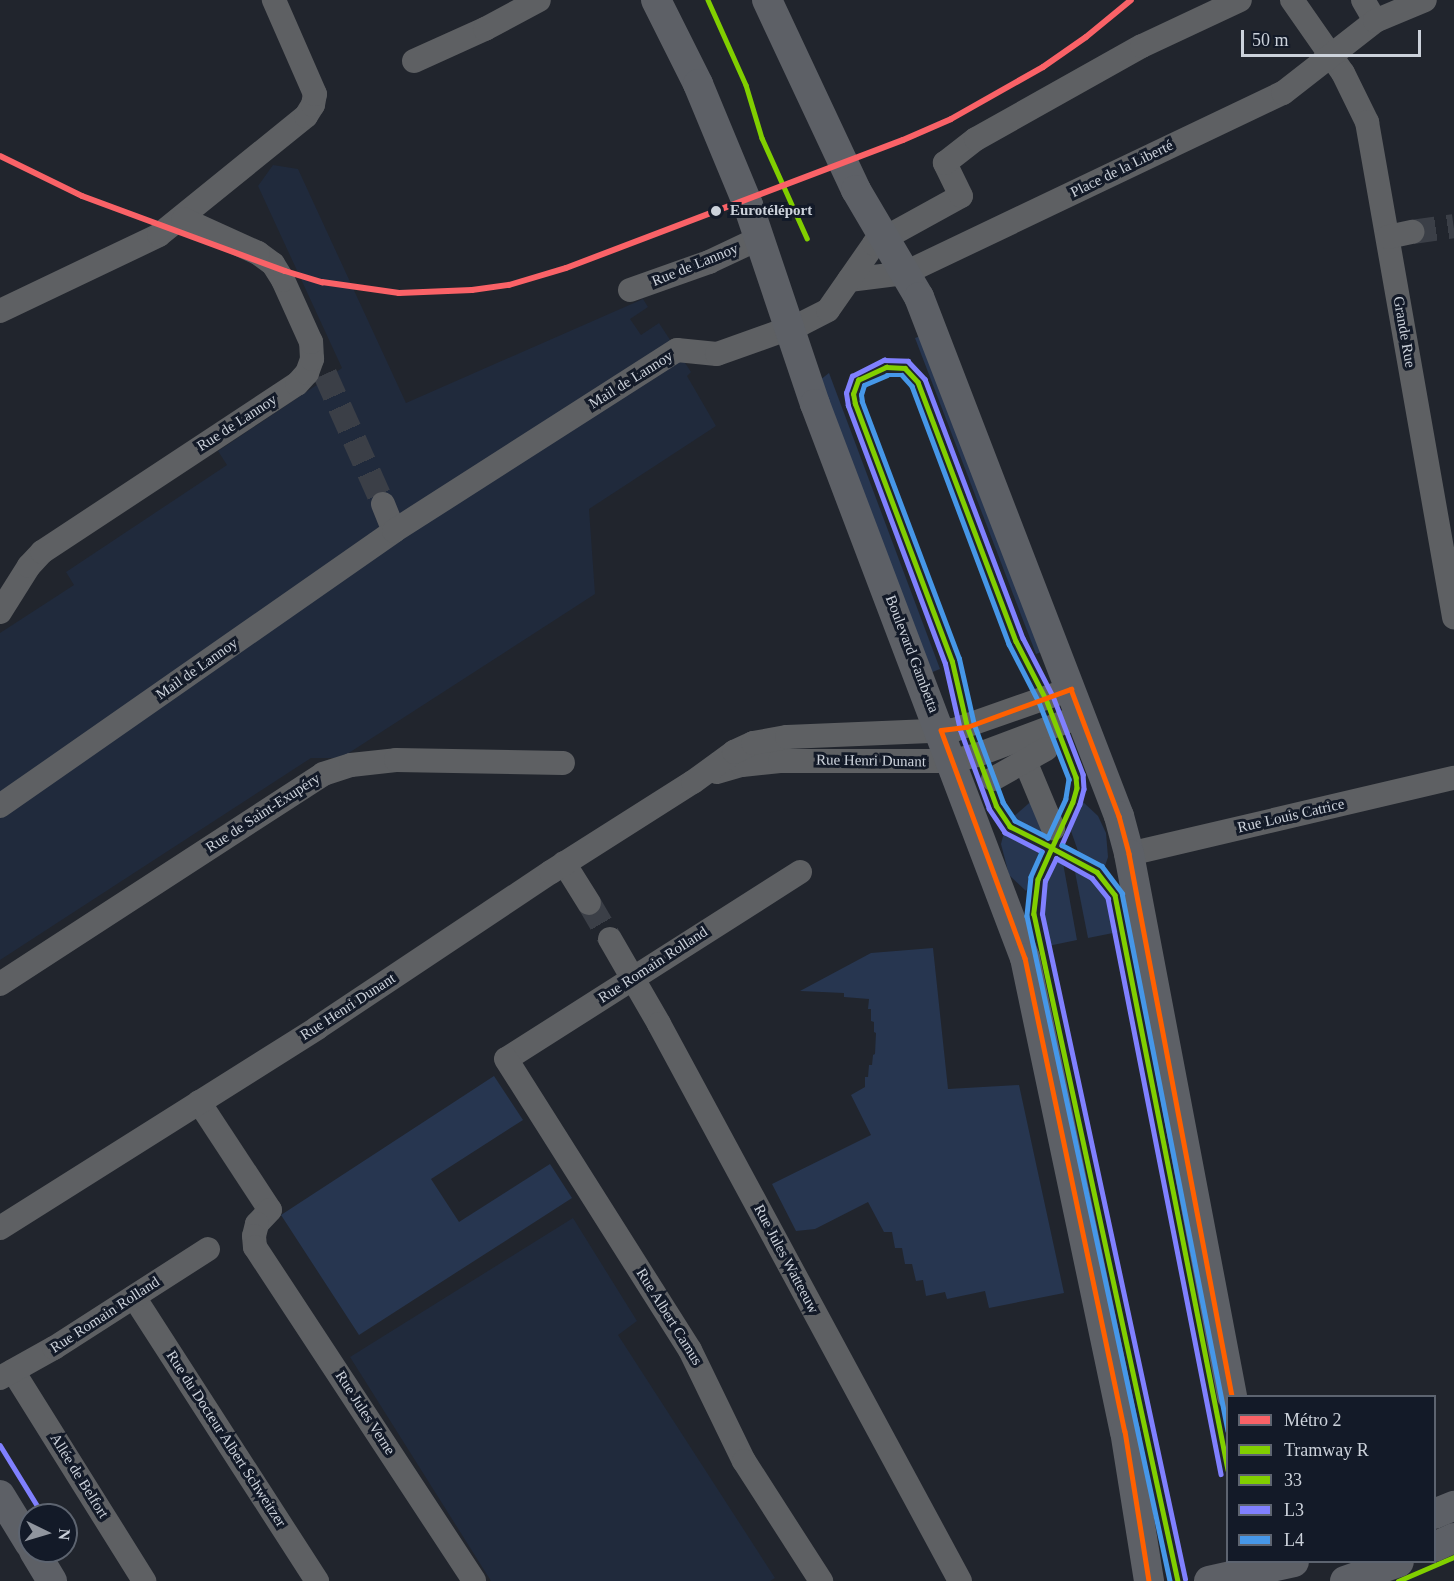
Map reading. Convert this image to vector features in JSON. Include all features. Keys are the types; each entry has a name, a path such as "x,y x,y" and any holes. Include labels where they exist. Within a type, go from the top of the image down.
{"main road":[{"path":"767,0 856,190 887,235 919,297 1119,816 1129,854 1232,1395"},
{"name":"Boulevard Gambetta","path":"666,8 760,238 815,404 941,730 1025,957 1125,1431 1149,1581"},
{"path":"0,1494 18,1524"},
{"path":"1436,1513 1454,1506"},
{"path":"1436,1546 1454,1538"},
{"path":"41,1563 52,1581"},
{"path":"1345,1581 1396,1563"},
{"path":"1209,1581 1273,1568"}],"street":[{"path":"1,309 145,243 183,219 296,126 313,105 315,94 274,0"},
{"path":"414,61 485,29 539,0"},
{"path":"754,0 809,91"},
{"path":"887,235 961,196 945,163 976,139 1142,46 1240,0"},
{"path":"1292,0 1332,55"},
{"path":"1363,0 1375,21"},
{"name":"Place de la Liberté","path":"849,280 905,273 1283,93 1299,83 1375,21 1425,0"},
{"name":"Place de la Liberté","path":"1275,80 1332,55"},
{"name":"Grande Rue","path":"1332,55 1354,91 1367,122 1388,237 1443,492 1454,617"},
{"name":"Rue de Lannoy","path":"0,612 29,566 42,552 297,384 307,372 319,366 308,331 283,279 273,264 258,253 183,219"},
{"path":"1388,237 1412,232"},
{"name":"Mail de Lannoy","path":"0,807 394,531 677,350 717,354 790,328 828,310 874,244 887,235"},
{"name":"Rue de Lannoy","path":"630,290 760,238"},
{"path":"383,504 394,531"},
{"name":"Rue Henri Dunant","path":"0,1228 317,1028 564,863 693,782 734,752 764,741 802,736 968,727 1071,689"},
{"name":"Rue Henri Dunant","path":"693,782 735,766 760,762 952,761 977,755 1081,716"},
{"path":"993,778 1035,755 1053,828"},
{"name":"Rue de Saint-Exupéry","path":"0,984 323,774 351,765 381,761 563,763"},
{"name":"Rue Louis Catrice","path":"1129,854 1454,778"},
{"path":"564,863 589,903"},
{"name":"Rue Romain Rolland","path":"506,1059 800,872"},
{"name":"Rue Jules Watteeuw","path":"610,939 634,978 960,1581"},
{"name":"Rue Albert Camus","path":"506,1059 690,1350 744,1461 821,1581"},
{"name":"Rue Jules Verne","path":"199,1102 270,1210 257,1224 254,1236 255,1246 474,1581"},
{"name":"Rue Romain Rolland","path":"7,1374 208,1249"},
{"name":"Rue du Docteur Albert Schweitzer","path":"134,1297 317,1581"},
{"name":"Allée de Belfort","path":"7,1374 144,1581"}],"shaded area":[{"path":"273,165 298,169 406,403 643,299 648,307 630,319 641,335 659,323 691,372 687,376 716,426 589,509 595,594 341,758 311,758 0,960 0,633 74,585 66,572 227,465 218,451 342,368 258,186"},
{"path":"924,335 1045,651 1036,654 915,338"},
{"path":"829,373 940,669 930,673 820,380"},
{"path":"1035,798 1046,836 1012,818"},
{"path":"1082,801 1098,816 1106,833 1108,857 1105,866 1079,854 1071,831"},
{"path":"1004,832 1044,853 1026,891 1009,875 1001,844"},
{"path":"1056,859 1063,863 1077,940 1048,946 1043,922 1042,899"},
{"path":"1074,867 1091,877 1106,893 1118,932 1088,938"},
{"path":"933,948 948,1089 1019,1085 1064,1293 989,1308 985,1291 947,1299 945,1292 926,1296 923,1280 916,1281 912,1264 905,1264 902,1248 895,1248 892,1232 884,1232 868,1202 815,1229 796,1231 772,1184 871,1135 851,1095 865,1087 865,1077 868,1077 869,1065 872,1065 875,1054 876,1033 874,1022 871,1021 871,1009 868,1009 869,999 844,997 844,993 800,991 871,953"},
{"path":"494,1076 523,1120 431,1179 459,1222 550,1164 572,1198 359,1335 281,1215"},
{"path":"573,1218 637,1321 618,1335 775,1578 770,1581 491,1581 350,1357"}],"tunnel":[{"path":"1412,232 1454,226"},
{"path":"325,374 383,504"},
{"path":"589,903 610,939"}],"metro line":[{"name":"2","path":"0,156 82,196 285,271 322,282 399,293 472,290 509,285 566,268 903,140 951,119 1043,67 1086,37 1131,0"}],"tram line":[{"name":"R","path":"708,0 746,85 762,138 807,238"}],"transit line":[{"name":"L3","path":"1042,852 1005,833 989,809 960,730 945,664 848,406 846,393 852,376 884,360 908,361 925,379 1023,638 1053,696 1083,774 1084,789 1080,804 1062,845"},
{"name":"33","path":"886,367 905,368 918,382 1016,641 1046,699 1076,777 1077,788 1073,802 1052,848 1010,827 996,806 967,727 952,662 855,404 853,394 858,380 886,367"},
{"name":"L4","path":"887,375 902,375 912,386 1009,644 1039,702 1069,779 1066,799 1048,838 1015,821 1003,803 974,725 959,659 862,402 861,395 864,385 887,375"},
{"path":"1071,689 1119,816 1129,854 1232,1395"},
{"path":"941,730 967,727 1071,689"},
{"path":"941,730 1025,958 1125,1431 1149,1581"},
{"name":"L4","path":"1062,845 1102,866 1122,893 1226,1421"},
{"name":"33","path":"1052,848 1097,872 1115,895 1226,1460"},
{"name":"33","path":"1052,848 1038,879 1034,914 1178,1581"},
{"name":"L4","path":"1042,852 1031,877 1027,916 1170,1581"},
{"name":"L3","path":"1185,1579 1042,914 1045,881 1056,858 1092,878 1108,898 1221,1474"},
{"name":"L3","path":"0,1445 36,1503"},
{"name":"33","path":"1398,1581 1454,1557"}],"place":[{"name":"Eurotéléport","path":"716,211"}]}
